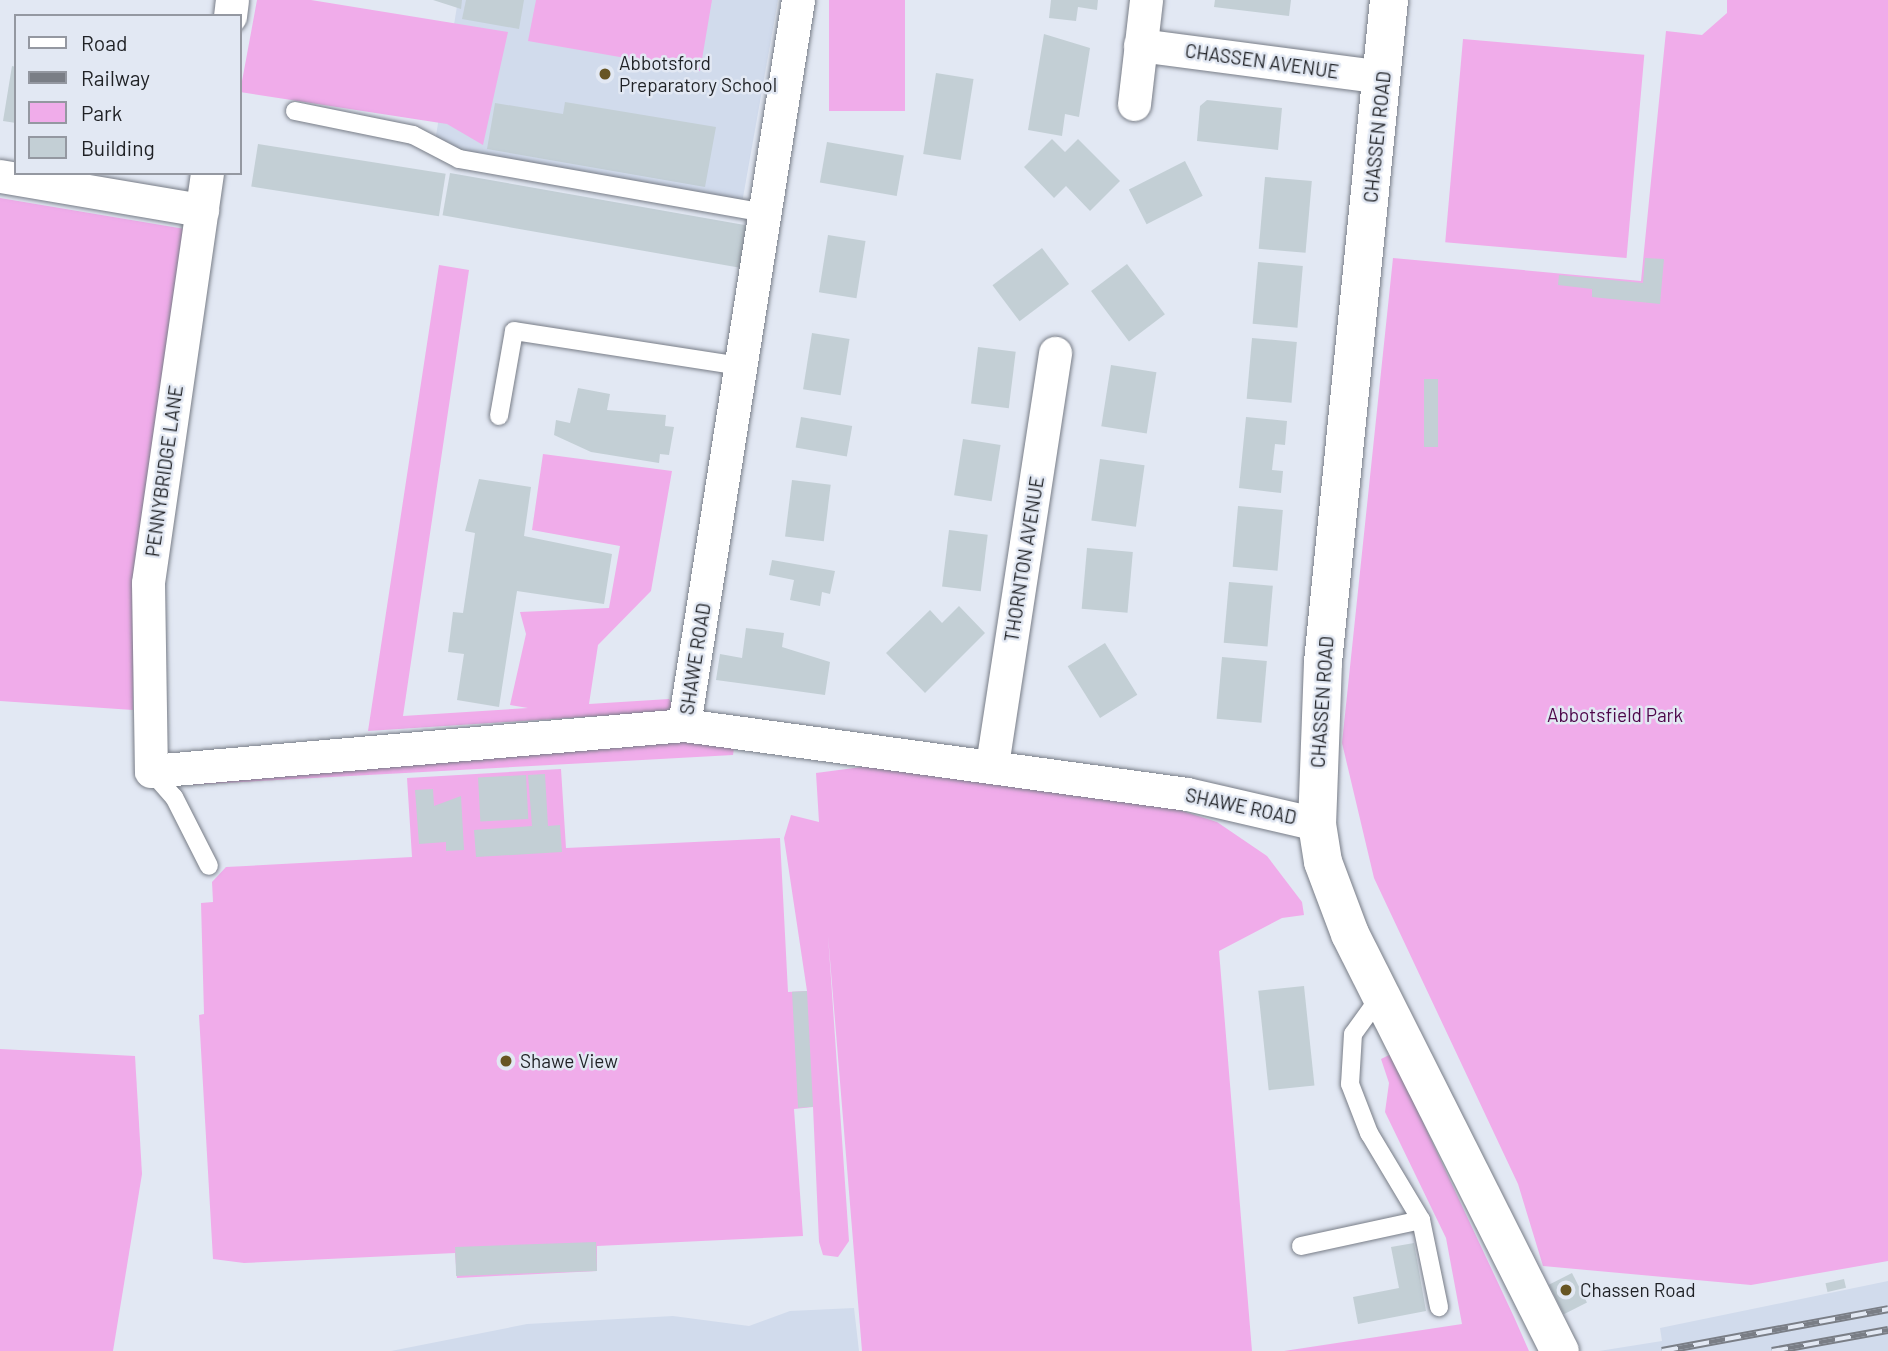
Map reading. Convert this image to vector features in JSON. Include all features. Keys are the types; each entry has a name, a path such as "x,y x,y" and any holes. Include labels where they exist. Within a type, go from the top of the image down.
{"street":[{"name":"SHAWE ROAD","path":"798,0 684,725 992,765 1187,794 1317,824"},
{"path":"1134,104 1146,0"},
{"name":"CHASSEN ROAD","path":"1389,0 1323,662 1317,824 1335,899 1554,1340"},
{"name":"CHASSEN AVENUE","path":"1140,45 1383,77"},
{"name":"PENNYBRIDGE LANE","path":"150,771 148,583 208,175"},
{"path":"0,176 202,210"},
{"name":"THORNTON AVENUE","path":"992,765 1055,353"},
{"path":"150,771 684,725"}],"lane":[{"path":"295,111 413,135 459,159 764,214"},
{"path":"499,416 514,331 740,366"},
{"path":"150,771 174,797 209,866"},
{"path":"1382,994 1353,1034 1350,1084 1369,1133 1421,1220 1439,1307"},
{"path":"1301,1246 1421,1220"}],"shaded area":[{"name":"Abbotsford Preparatory School","path":"458,0 778,0 742,203 434,148"},
{"path":"1888,1281 1888,1351 1599,1351 1662,1341 1660,1328"},
{"path":"854,1308 859,1351 391,1351 527,1324 673,1316 749,1326 790,1311"}],"green space":[{"path":"257,0 311,0 508,32 483,145 447,124 242,92"},
{"path":"536,0 712,0 700,71 528,41"},
{"path":"829,0 905,0 905,111 829,111"},
{"name":"Abbotsfield Park","path":"1727,0 1888,0 1888,1261 1751,1285 1543,1266 1518,1184 1374,878 1342,743 1393,258 1641,281 1666,31 1702,35 1727,13"},
{"path":"1463,39 1644,55 1627,258 1445,242"},
{"path":"0,198 185,229 135,595 133,710 0,701"},
{"path":"439,265 469,270 403,716 528,708 510,705 526,634 520,612 609,608 620,546 532,530 543,454 672,471 651,591 598,645 589,704 669,699 677,711 368,731"},
{"path":"685,735 734,748 733,755 187,785 191,778"},
{"path":"877,765 1135,796 1217,822 1267,856 1302,902 1304,915 1282,918 1219,951 1252,1351 862,1351 828,935 849,1241 838,1257 823,1255 819,1242 813,1107 794,1109 803,1236 597,1246 597,1271 457,1278 455,1253 244,1263 213,1259 199,1015 204,1014 201,903 213,902 212,882 226,867 412,857 407,778 561,769 566,848 780,838 788,992 807,991 784,838 791,815 819,822 816,773"},
{"path":"0,1049 135,1056 142,1174 113,1351 0,1351"},
{"path":"1391,1054 1529,1351 1284,1351 1462,1324 1446,1238 1385,1112 1389,1083 1381,1059"}],"building":[{"path":"433,0 462,0 461,9"},
{"path":"466,0 524,0 519,29 462,19"},
{"path":"1051,0 1098,0 1097,10 1078,7 1076,21 1049,18"},
{"path":"1215,0 1291,0 1289,16 1214,7"},
{"path":"1044,34 1090,48 1079,117 1065,114 1062,136 1028,130"},
{"path":"12,66 14,123 3,121"},
{"path":"936,73 974,79 961,160 923,154"},
{"path":"1207,100 1282,108 1278,150 1197,141 1200,106"},
{"path":"565,102 716,127 705,187 487,149 495,103 563,114"},
{"path":"1052,139 1065,152 1078,139 1120,181 1090,211 1066,186 1054,198 1024,167"},
{"path":"827,142 904,156 897,196 820,182"},
{"path":"258,144 446,174 439,216 251,186"},
{"path":"1185,161 1203,196 1147,224 1129,190"},
{"path":"450,173 747,225 740,268 443,215"},
{"path":"1265,177 1312,181 1306,253 1259,249"},
{"path":"828,235 866,241 856,298 819,292"},
{"path":"1042,248 1069,284 1020,321 992,285"},
{"path":"1645,258 1664,259 1660,304 1592,297 1592,289 1558,285 1559,275 1643,283"},
{"path":"1258,262 1303,266 1297,328 1253,324"},
{"path":"1127,264 1165,314 1129,341 1091,291"},
{"path":"812,333 850,339 841,395 803,389"},
{"path":"1252,338 1297,342 1292,403 1247,399"},
{"path":"978,347 1016,352 1009,408 971,404"},
{"path":"1111,365 1156,372 1147,433 1101,426"},
{"path":"1424,379 1438,379 1438,447 1424,447"},
{"path":"578,388 610,394 607,410 666,415 665,426 674,427 669,455 660,454 659,463 591,452 554,435 556,420 570,423"},
{"path":"801,417 852,426 847,457 796,448"},
{"path":"1246,417 1287,421 1285,445 1275,444 1272,470 1283,471 1281,493 1239,488"},
{"path":"963,439 1001,445 992,501 954,495"},
{"path":"1100,459 1145,465 1136,527 1091,520"},
{"path":"479,479 531,487 524,536 612,554 604,604 517,591 499,707 457,700 464,654 448,652 453,612 463,613 475,533 465,531"},
{"path":"792,480 831,485 824,541 785,537"},
{"path":"1238,506 1283,510 1278,571 1233,567"},
{"path":"949,530 988,535 981,591 942,587"},
{"path":"1087,548 1133,552 1128,613 1082,609"},
{"path":"772,560 835,571 830,594 822,592 820,606 790,600 794,580 769,575"},
{"path":"1229,582 1273,586 1268,647 1224,643"},
{"path":"959,606 985,633 925,693 886,653 930,610 942,623"},
{"path":"746,628 784,633 782,647 830,662 825,695 716,680 720,654 742,658"},
{"path":"1105,643 1137,695 1100,718 1068,666"},
{"path":"1222,657 1267,661 1261,723 1217,719"},
{"path":"545,774 548,826 560,825 562,852 476,857 474,830 532,826 528,775"},
{"path":"526,775 528,819 480,821 478,778"},
{"path":"433,789 434,806 461,796 464,850 446,851 446,842 419,844 415,790"},
{"path":"1304,986 1314,1085 1269,1090 1258,991"},
{"path":"807,991 813,1107 798,1108 792,992"},
{"path":"596,1242 597,1271 456,1276 455,1247"},
{"path":"1414,1243 1426,1311 1358,1324 1353,1297 1399,1288 1391,1247"},
{"name":"Chassen Road","path":"1572,1273 1587,1302 1564,1314 1549,1285"},
{"path":"1844,1279 1846,1288 1828,1292 1825,1283"}],"railway":[{"path":"1662,1351 1888,1309"},
{"path":"1772,1351 1888,1330"}],"place":[{"name":"Abbotsford Preparatory School","path":"605,74"},
{"name":"Shawe View","path":"506,1061"},
{"name":"Chassen Road","path":"1566,1290"}]}
